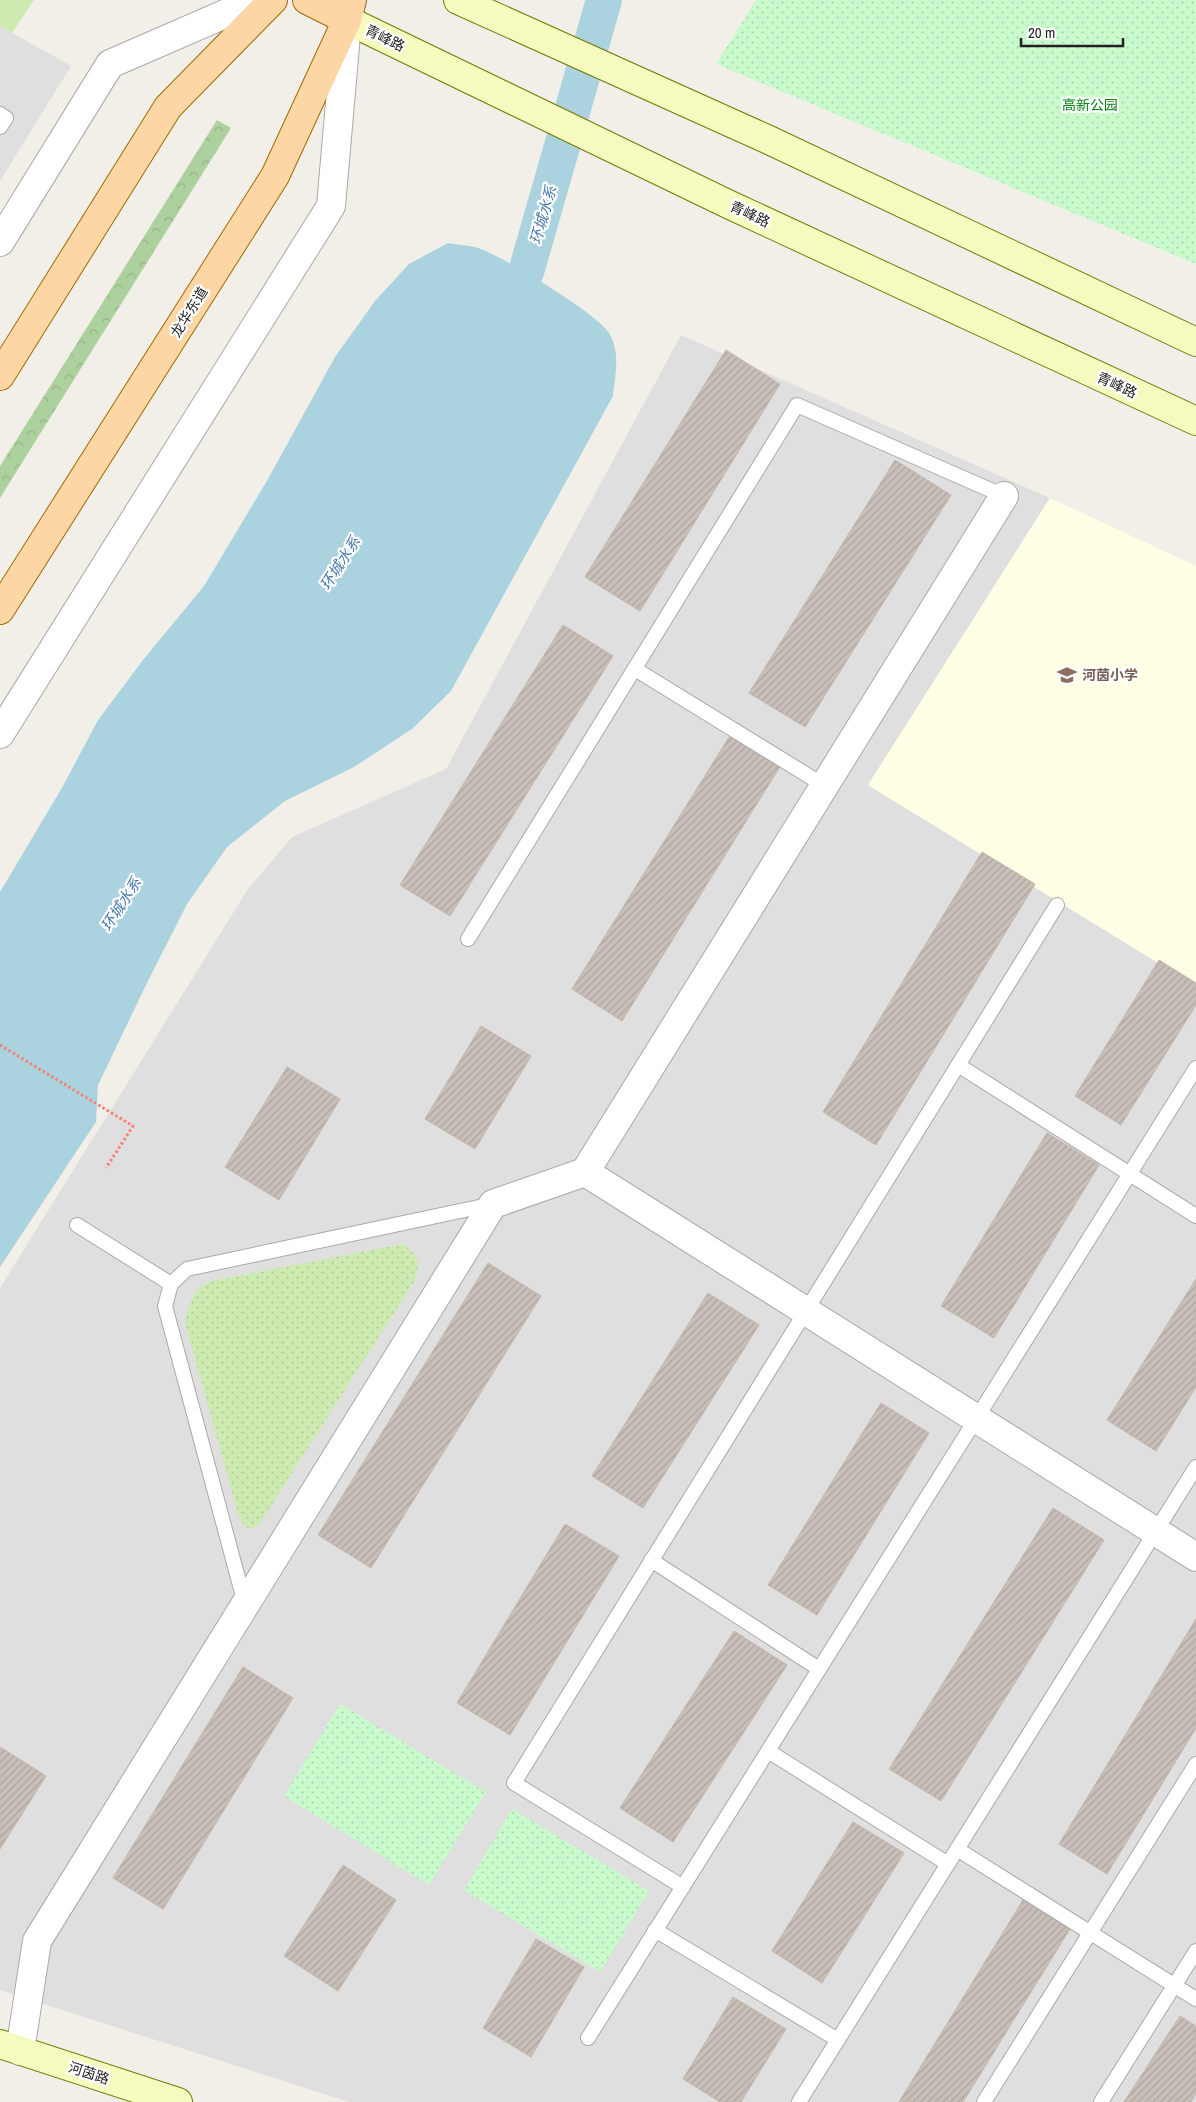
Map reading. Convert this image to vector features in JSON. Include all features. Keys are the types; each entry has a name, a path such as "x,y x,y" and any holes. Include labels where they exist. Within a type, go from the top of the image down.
{"main road":[{"path":"0,376 168,107 273,0"},
{"name":"青峰路","path":"307,0 350,10 459,74 730,205 1196,421"},
{"path":"458,0 769,140 1196,342"},
{"name":"龙华东道","path":"0,610 275,176 350,10"},
{"name":"河茵路","path":"10,2048 178,2102"}],"street":[{"path":"0,242 110,64 257,0"},
{"path":"0,734 331,206 350,10"},
{"path":"10,2048 37,1940 493,1204 585,1172 1004,496"},
{"path":"585,1172 1196,1557"}],"lane":[{"path":"0,114 6,118 0,127"},
{"path":"468,938 797,405 1004,496"},
{"path":"635,669 825,786"},
{"path":"683,1887 514,1783 1057,905"},
{"path":"958,1065 1196,1216"},
{"path":"588,2038 1196,1068"},
{"path":"245,1605 165,1306 171,1284 188,1269 493,1204"},
{"path":"77,1225 171,1284"},
{"path":"799,2102 1196,1467"},
{"path":"652,1560 819,1670"},
{"path":"768,1752 948,1864"},
{"path":"984,2102 1196,1764"},
{"path":"957,1849 1196,1999"},
{"path":"655,1930 838,2040"},
{"path":"1101,2102 1196,1951"}],"path":[{"path":"0,1045 133,1126 106,1168"}],"shaded area":[{"path":"0,26 71,66 0,181"},
{"path":"681,335 1050,498 868,785 1196,986 1196,2102 349,2102 0,1990 0,1288 248,889 292,837 446,769"},
{"name":"河茵小学","path":"1050,498 1196,566 1196,986 868,785"}],"green space":[{"path":"0,0 34,0 12,33 0,26"},
{"name":"高新公园","path":"756,0 1196,0 1196,264 716,64"},
{"path":"217,120 231,128 0,498 0,466"},
{"path":"403,1244 418,1260 418,1269 414,1282 260,1523 252,1529 245,1527 239,1517 185,1323 193,1298 200,1288 211,1281"},
{"path":"340,1704 486,1792 429,1885 284,1796"},
{"path":"512,1809 649,1891 600,1972 464,1890"}],"water":[{"path":"448,243 478,248 507,262 569,299 601,324 609,333 615,348 616,364 613,396 451,691 412,729 354,767 285,801 227,847 187,904 98,1085 96,1122 0,1267 0,892 63,786 98,720 143,660 204,586 268,479 335,357 375,301 409,264"}],"building":[{"path":"726,350 780,384 640,611 585,577"},
{"path":"895,460 951,495 805,727 749,693"},
{"path":"563,625 613,656 450,916 400,885"},
{"path":"731,734 781,765 622,1021 572,989"},
{"path":"982,852 1035,884 876,1145 823,1112"},
{"path":"1159,960 1196,983 1196,1005 1121,1125 1075,1096"},
{"path":"481,1026 531,1056 475,1149 425,1119"},
{"path":"287,1067 340,1099 279,1200 225,1167"},
{"path":"1047,1133 1099,1165 994,1338 941,1306"},
{"path":"488,1263 541,1296 371,1568 318,1535"},
{"path":"1196,1279 1196,1387 1156,1451 1107,1420"},
{"path":"708,1293 759,1325 643,1508 592,1476"},
{"path":"881,1403 929,1433 817,1615 768,1585"},
{"path":"1053,1508 1104,1540 941,1801 889,1769"},
{"path":"565,1524 619,1556 510,1735 457,1703"},
{"path":"1196,1619 1196,1728 1107,1874 1059,1844"},
{"path":"734,1631 787,1665 673,1842 620,1808"},
{"path":"243,1667 293,1698 163,1909 113,1878"},
{"path":"0,1747 46,1776 0,1849"},
{"path":"853,1822 904,1853 822,1983 772,1951"},
{"path":"343,1865 396,1900 338,1991 284,1956"},
{"path":"1023,1900 1070,1929 963,2102 899,2102"},
{"path":"536,1939 584,1967 531,2057 483,2028"},
{"path":"733,1997 786,2029 741,2102 720,2102 683,2079"},
{"path":"1180,2016 1196,2026 1196,2094 1191,2102 1124,2102"}],"waterway":[{"name":"环城水系","path":"500,315 526,272 604,0"}],"place":[{"name":"河茵小学","path":"1067,675"}]}
